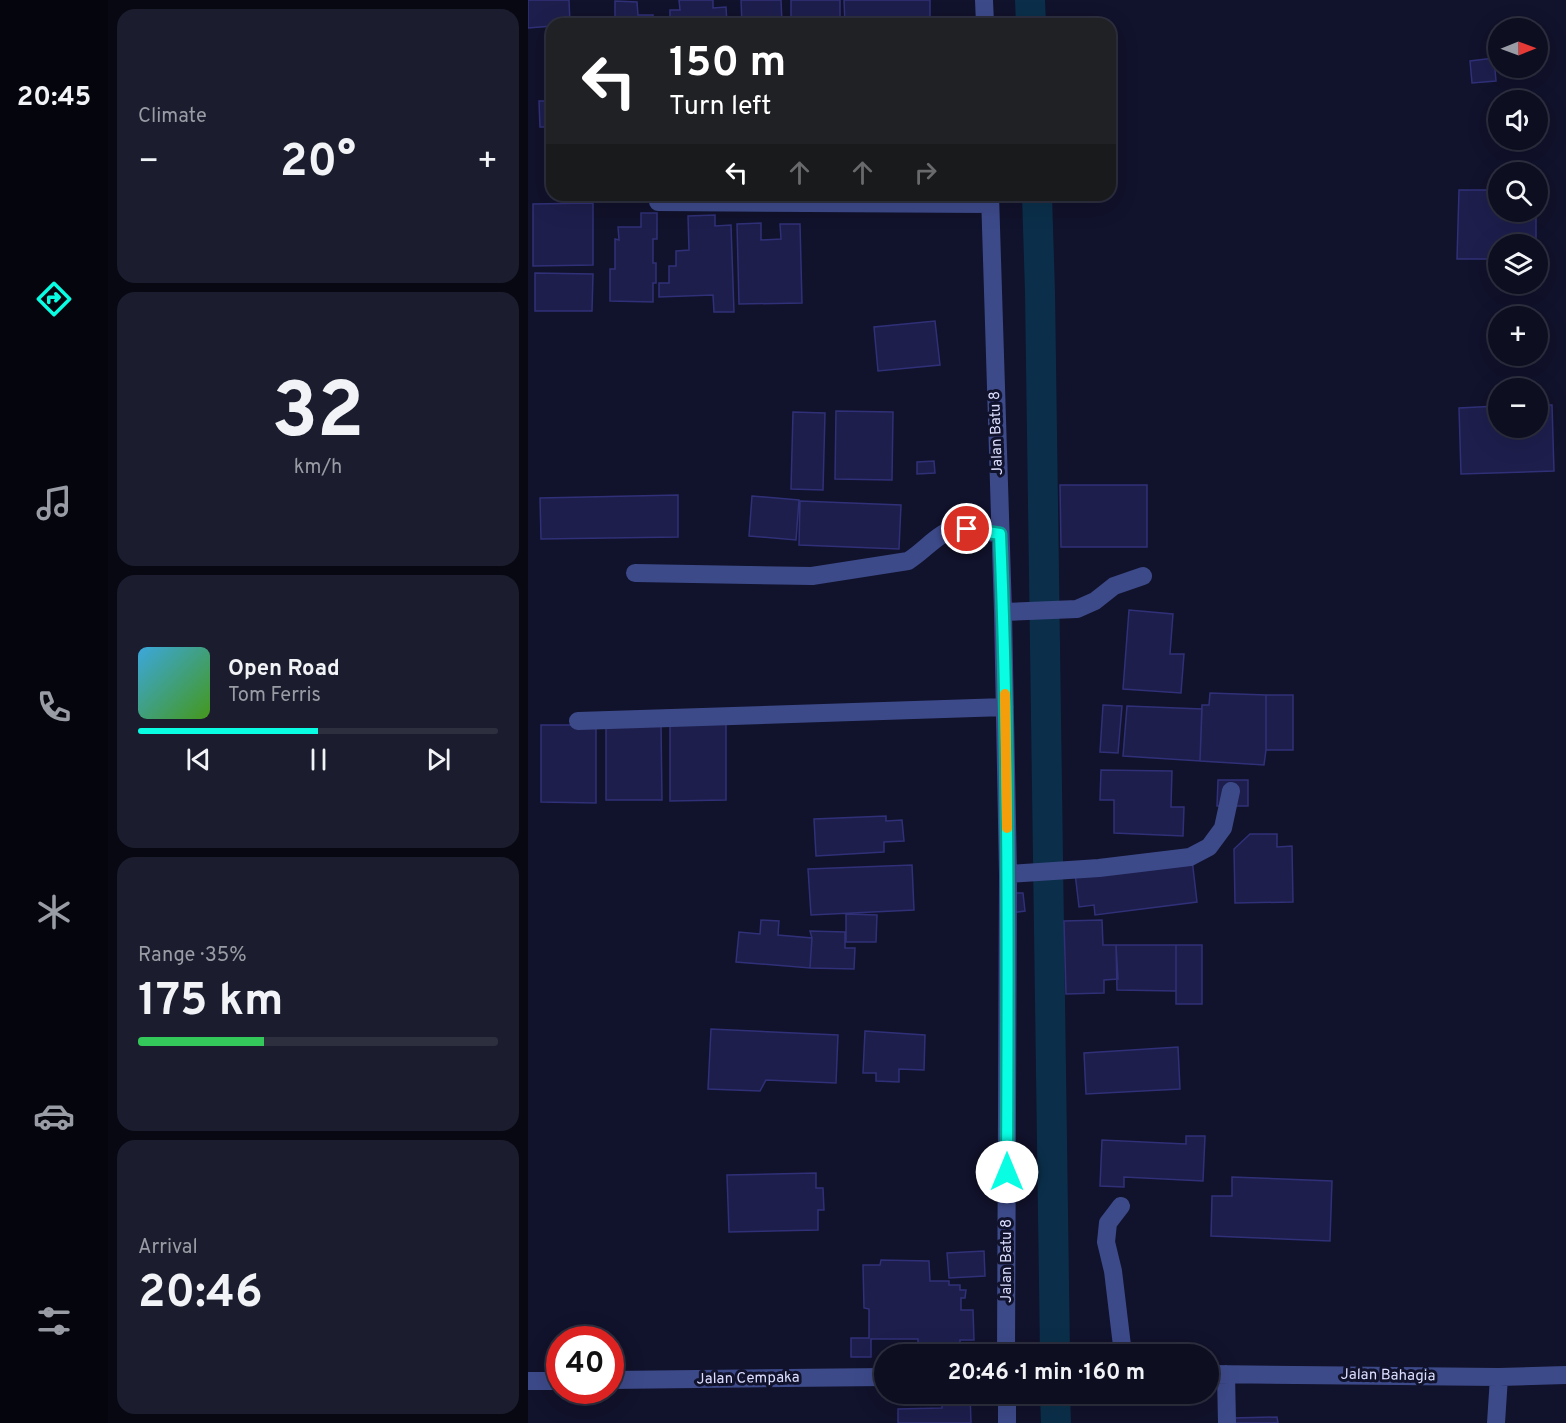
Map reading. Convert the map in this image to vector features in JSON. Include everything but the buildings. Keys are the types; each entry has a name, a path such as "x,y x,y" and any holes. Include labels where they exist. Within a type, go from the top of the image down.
{"street":[{"path":"984,0 985,18"},
{"path":"658,202 769,201"},
{"name":"Jalan Batu 8","path":"990,201 1003,612 1008,874 1006,1344"},
{"path":"635,573 812,576 908,561 945,532 967,529 1000,534"},
{"path":"1003,612 1077,609 1095,601 1114,586 1143,576"},
{"path":"578,721 1005,707"},
{"path":"1008,874 1190,857 1209,847 1223,828 1232,791"},
{"path":"1121,1206 1108,1223 1106,1242 1113,1271 1122,1344"},
{"name":"Jalan Bahagia","path":"1219,1374 1499,1377 1566,1375"},
{"name":"Jalan Cempaka","path":"624,1380 874,1377"},
{"path":"1496,1423 1499,1377"},
{"path":"528,1381 546,1381"},
{"path":"1219,1384 1227,1423"},
{"path":"1007,1404 1007,1423"}],"waterway":[{"path":"1030,0 1031,18"},
{"path":"1037,201 1055,1344"},
{"path":"1055,1404 1056,1423"}],"slow traffic":[{"path":"1005,694 1007,828"}],"route":[{"path":"967,529 1000,534 1008,874 1007,1172"}]}
